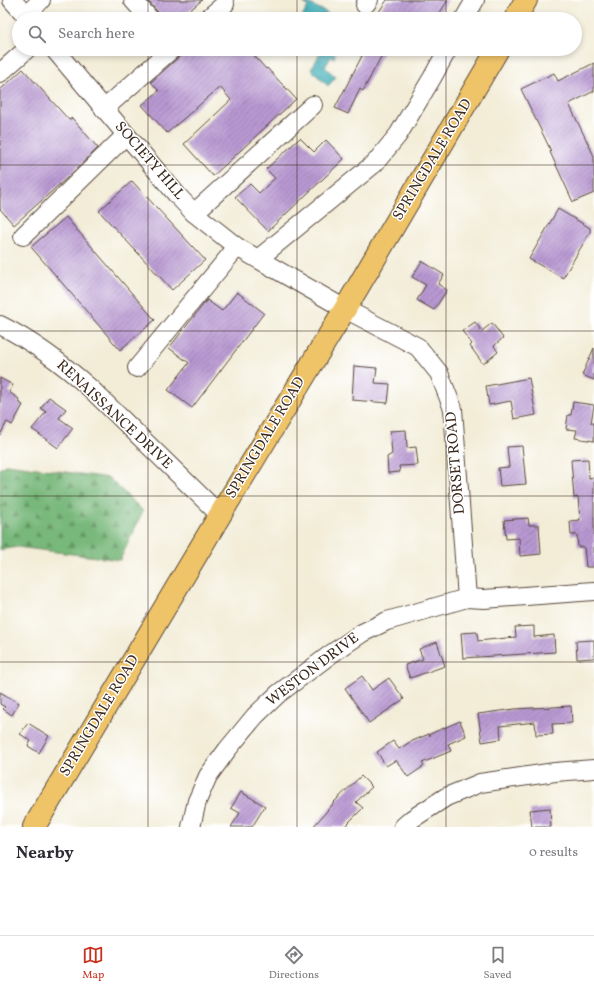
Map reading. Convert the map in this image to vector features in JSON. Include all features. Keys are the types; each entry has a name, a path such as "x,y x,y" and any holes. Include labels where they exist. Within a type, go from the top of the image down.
{"main road":[{"path":"519,12 526,0"},
{"name":"SPRINGDALE ROAD","path":"34,827 345,309 494,56"}],"street":[{"path":"12,0 23,12"},
{"path":"31,12 41,0"},
{"path":"133,0 144,12"},
{"path":"468,12 475,0"},
{"path":"215,12 225,4"},
{"path":"0,73 18,56"},
{"name":"SOCIETY HILL","path":"60,56 194,213 237,247 345,309"},
{"path":"104,109 164,56"},
{"path":"258,259 375,163 398,135 444,56"},
{"path":"194,213 313,105"},
{"path":"23,236 126,135"},
{"path":"137,368 237,247"},
{"name":"DORSET ROAD","path":"345,309 418,347 439,373 453,409 467,598"},
{"name":"RENAISSANCE DRIVE","path":"0,325 36,346 75,374 220,515"},
{"name":"WESTON DRIVE","path":"191,827 197,801 208,776 226,750 255,716 278,694 331,654 362,633 387,621 467,598 484,599 594,591"},
{"path":"403,827 412,819 446,797 480,783 555,772 594,769"}],"green space":[{"path":"7,464 109,478 143,511 120,560 17,547 0,550 0,468"}],"water":[{"path":"306,2 326,12 305,12 308,6 304,4"},
{"path":"318,56 335,56 334,58 331,57 325,67 336,77 328,86 311,70"}],"building":[{"path":"147,0 202,0 188,12 158,12"},
{"path":"387,0 448,0 440,12 379,12"},
{"path":"254,56 296,99 213,176 184,144 231,100 220,87 167,133 142,105 159,91 151,82 179,57"},
{"path":"362,56 381,56 363,91 360,89 348,114 335,108"},
{"path":"594,63 594,91 569,104 594,156 594,193 573,202 550,152 551,151 521,89 554,73 558,81"},
{"path":"23,69 69,120 72,118 98,148 14,225 0,209 0,90"},
{"path":"300,138 314,152 326,140 344,159 268,231 235,197 250,184 259,193 275,178 266,169"},
{"path":"132,181 205,260 172,290 99,211"},
{"path":"558,209 590,228 590,232 563,278 529,259"},
{"path":"66,217 155,320 120,350 31,247"},
{"path":"422,261 444,275 438,284 447,290 434,310 417,300 426,285 412,277"},
{"path":"237,292 264,313 192,408 168,390 189,363 169,348 207,300 222,311"},
{"path":"475,322 482,331 492,323 503,338 494,346 498,352 483,364 470,346 472,344 462,331"},
{"path":"594,348 594,380 582,375"},
{"path":"354,366 377,368 375,383 390,384 388,403 352,400"},
{"path":"0,378 13,385 9,392 19,399 18,402 23,405 12,425 7,422 0,435"},
{"path":"529,378 536,415 514,419 511,401 489,405 486,386"},
{"path":"49,397 66,409 59,418 73,428 58,448 32,429 46,412 41,408"},
{"path":"573,402 594,405 591,423 594,423 594,441 575,438 577,430 566,429 568,415 571,415"},
{"path":"406,430 407,448 416,447 418,465 399,466 400,472 388,473 387,457 392,454 390,431"},
{"path":"522,446 526,484 500,486 498,468 509,467 507,447"},
{"path":"588,459 589,478 594,477 594,567 586,567 584,547 578,547 577,535 571,535 570,521 580,520 578,497 574,498 571,460"},
{"path":"528,518 529,525 539,525 541,554 520,556 519,538 506,539 504,520"},
{"path":"534,626 534,637 554,635 555,652 463,658 461,633 477,632 478,641 516,637 515,627"},
{"path":"594,640 594,658 577,659 576,641"},
{"path":"437,642 445,666 410,678 405,665 423,659 419,649"},
{"path":"362,676 372,690 389,678 404,699 369,723 345,688"},
{"path":"0,692 19,703 12,715 3,709 5,707 0,704"},
{"path":"571,706 572,723 552,724 553,734 536,735 535,722 500,726 501,739 482,742 478,714 515,709"},
{"path":"460,721 466,736 448,744 451,751 422,763 424,766 408,777 396,760 386,766 377,752 393,741 399,749 410,742 429,734 430,736 430,734"},
{"path":"28,723 49,736 39,753 28,746 31,741 20,734"},
{"path":"361,776 372,787 356,802 363,808 344,827 313,827 333,803"},
{"path":"241,792 265,806 252,827 231,827 240,813 231,808"},
{"path":"550,808 551,827 532,827 530,810"}]}
